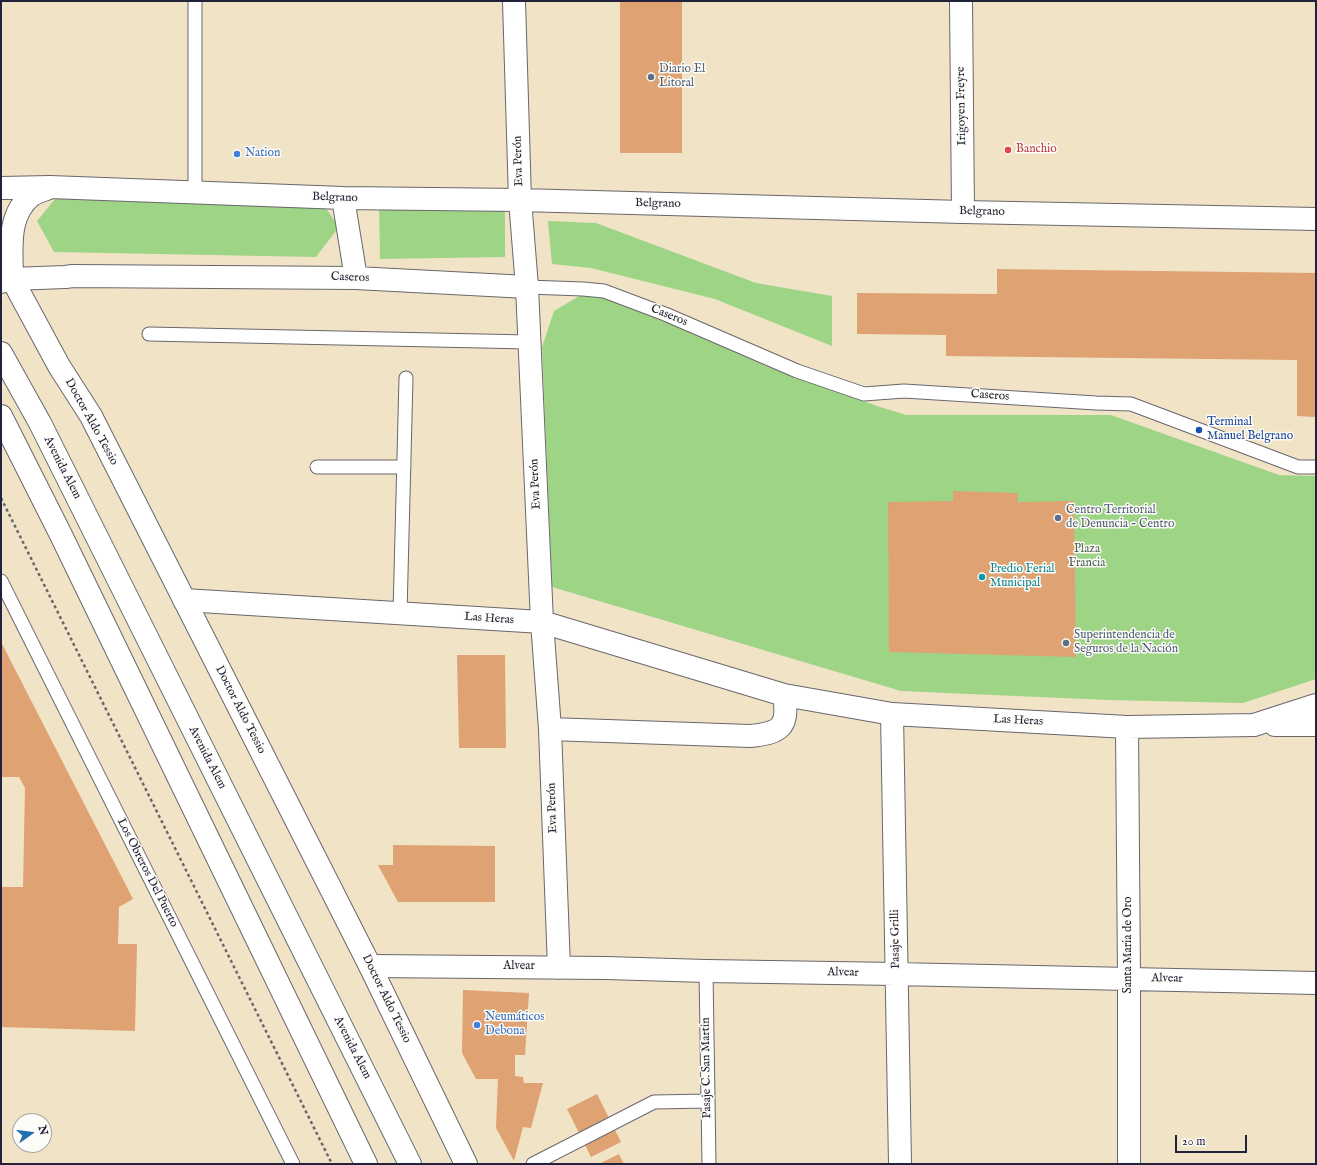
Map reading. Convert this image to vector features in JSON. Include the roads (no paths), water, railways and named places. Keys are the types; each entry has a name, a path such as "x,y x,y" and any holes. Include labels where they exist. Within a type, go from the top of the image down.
{"main road":[{"name":"Eva Perón","path":"514,1 520,200 527,287 542,622 550,729 559,968"},
{"name":"Irigoyen Freyre","path":"961,1 963,212"},
{"name":"Belgrano","path":"1,188 50,188 343,198 520,200 963,212 1316,219"},
{"path":"5,275 15,218 24,203 32,195 50,188"},
{"path":"343,198 356,278"},
{"name":"Caseros","path":"5,275 65,277 356,278 527,287"},
{"name":"Doctor Aldo Tessio","path":"5,275 59,366 91,416 370,966 466,1164"},
{"name":"Avenida Alem","path":"1,353 43,430 410,1164"},
{"path":"1,416 60,534 366,1164"},
{"path":"1,445 60,534"},
{"name":"Las Heras","path":"184,600 542,622 784,695 892,714 1127,727 1316,725"},
{"path":"550,729 750,736 766,734 773,732 784,722 784,695"},
{"name":"Las Heras","path":"1254,725 1316,705"},
{"name":"Pasaje Grilli","path":"892,714 900,1164"},
{"name":"Santa Maria de Oro","path":"1127,727 1129,1164"},
{"name":"Alvear","path":"370,966 606,968 1316,982"}],"lane":[{"path":"195,1 196,193"},
{"name":"Caseros","path":"527,287 604,291 665,314 797,371 864,394 904,391 1096,404 1131,404 1298,467 1316,467"},
{"path":"149,334 529,342"},
{"path":"400,613 406,378"},
{"path":"317,467 404,467"},
{"name":"Los Obreros Del Puerto","path":"1,581 293,1164"},
{"name":"Pasaje C. San Martin","path":"706,971 709,1164"},
{"path":"538,1163 654,1102 708,1101"}],"place":[{"name":"Diario El Litoral","path":"651,77"},
{"name":"Banchio","path":"1008,150"},
{"name":"Nation","path":"237,154"},
{"name":"Terminal Manuel Belgrano","path":"1199,430"},
{"name":"Centro Territorial de Denuncia - Centro","path":"1058,518"},
{"name":"Predio Ferial Municipal","path":"982,577"},
{"name":"Superintendencia de Seguros de la Nación","path":"1066,643"},
{"name":"Neumáticos Debona","path":"477,1025"}],"park label":[{"name":"Plaza Francia","path":"1087,557"}]}
